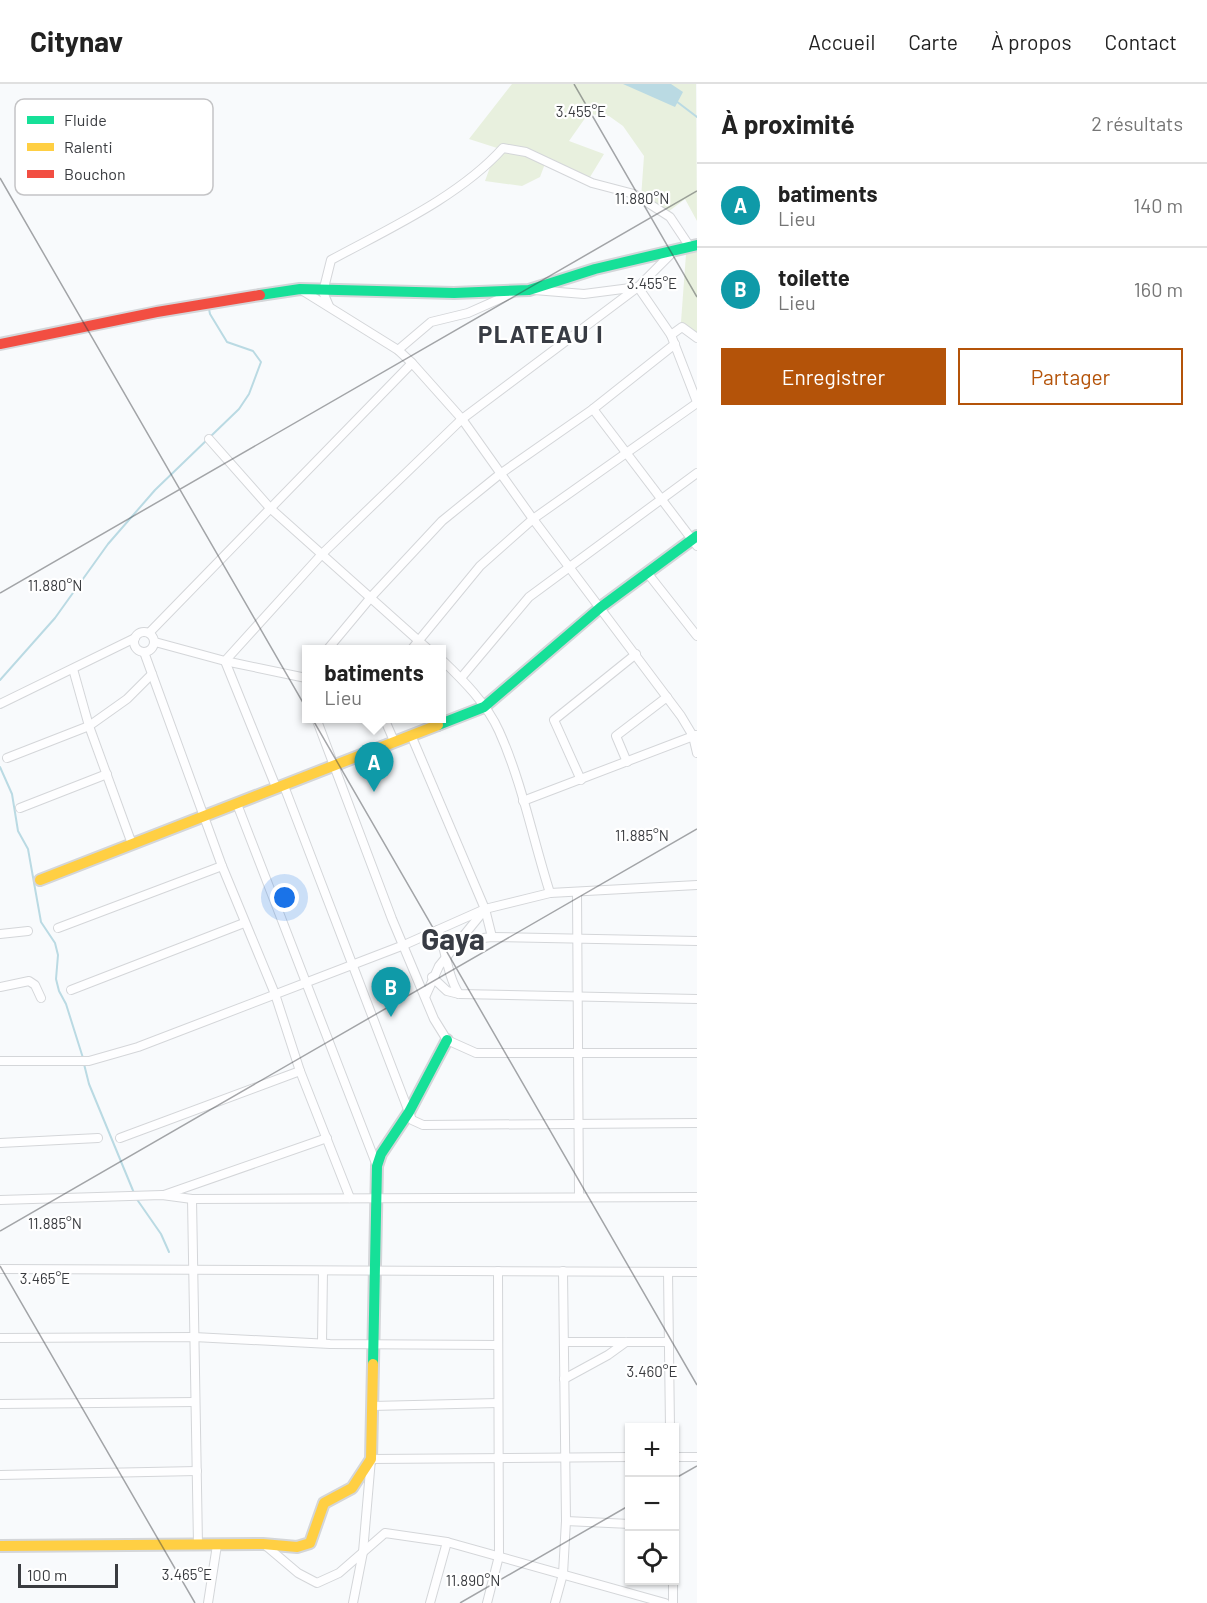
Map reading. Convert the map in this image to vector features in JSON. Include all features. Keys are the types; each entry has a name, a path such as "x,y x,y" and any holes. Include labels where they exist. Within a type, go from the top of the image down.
{"street":[{"path":"330,307 323,292 331,260 388,230 485,168 503,148 526,152 592,183 634,194 670,217 694,246 595,270 529,290"},
{"path":"225,661 322,554 462,419 638,287 674,251"},
{"path":"0,344 157,312 300,289 323,292 529,290 584,294 638,287"},
{"path":"415,645 480,566 533,519 697,403 671,335 638,287"},
{"path":"300,289 398,350 462,419 533,519 695,735 697,753"},
{"path":"398,350 431,322 468,313 517,291"},
{"path":"671,335 682,327 697,338"},
{"path":"331,645 372,596 442,521 500,474 593,409 675,344"},
{"path":"0,704 73,669 114,646 135,638 139,633 149,633 412,363"},
{"path":"446,721 484,706 601,608 695,541 593,409"},
{"path":"208,439 270,508 372,596 424,645"},
{"path":"461,678 529,597 697,473"},
{"path":"649,575 697,636"},
{"path":"149,633 155,642 225,661 302,677"},
{"path":"135,638 136,648 144,652 206,814 222,866 275,994 300,1071 350,1198"},
{"path":"144,652 153,648 155,642"},
{"path":"581,780 554,720 636,654"},
{"path":"225,661 353,964 412,1120 423,1125 580,1122 642,1125 697,1123"},
{"path":"446,664 461,678 484,706 499,730 524,801 550,893"},
{"path":"73,669 89,726 132,844"},
{"path":"8,759 89,726 127,699 152,674"},
{"path":"627,762 616,736 667,697"},
{"path":"318,723 434,1019 447,1040 476,1053 697,1053"},
{"path":"386,723 394,741"},
{"path":"40,880 441,723"},
{"path":"411,735 485,909 492,936"},
{"path":"524,801 695,735"},
{"path":"20,808 107,774"},
{"path":"237,804 377,1166"},
{"path":"58,928 222,866"},
{"path":"0,1061 89,1061 185,1031 404,945 485,909 550,893 697,885"},
{"path":"577,892 579,1197"},
{"path":"426,995 432,977 447,955 485,909"},
{"path":"71,990 244,923"},
{"path":"438,930 447,955 452,983 459,994"},
{"path":"0,934 28,931"},
{"path":"457,941 492,936 577,940 697,941"},
{"path":"432,977 447,991 459,994 697,999"},
{"path":"0,987 29,981 35,985 41,998"},
{"path":"353,1603 363,1552 371,1459 377,1166 381,1154 409,1112 447,1040"},
{"path":"120,1138 300,1071"},
{"path":"0,1143 98,1138"},
{"path":"162,1195 327,1138"},
{"path":"0,1200 162,1195 192,1199 697,1197"},
{"path":"192,1199 198,1545"},
{"path":"0,1269 697,1272"},
{"path":"322,1343 323,1270"},
{"path":"487,1603 499,1556 498,1271"},
{"path":"555,1603 563,1574 566,1521 563,1271"},
{"path":"668,1272 670,1423"},
{"path":"0,1338 194,1337 322,1343 498,1345"},
{"path":"564,1342 669,1342"},
{"path":"564,1379 587,1368 626,1342"},
{"path":"0,1404 195,1402"},
{"path":"372,1406 498,1403"},
{"path":"371,1459 625,1457"},
{"path":"679,1457 697,1457"},
{"path":"0,1546 263,1544 297,1547 310,1543 324,1503 352,1488 371,1459"},
{"path":"0,1475 197,1471"},
{"path":"566,1521 625,1524"},
{"path":"263,1544 298,1573 317,1583 339,1574 385,1533 447,1542 665,1603"},
{"path":"430,1603 447,1542"},
{"path":"208,1603 217,1545"},
{"path":"673,1585 673,1603"}],"green space":[{"path":"512,84 696,84 697,221 685,199 668,212 641,198 644,156 623,126 609,116 588,114 569,141 604,154 587,182 546,161 540,177 522,186 485,181 497,148 469,139"},
{"path":"697,244 697,333 681,322 686,254"}],"water":[{"path":"623,84 671,84 683,92 675,107"}],"waterway":[{"path":"676,101 697,117"},
{"path":"0,680 55,618 108,544 155,490 239,409 249,394 261,362 253,351 227,342 209,309"},
{"path":"0,767 12,794 18,831 28,849 41,922 55,943 58,955 56,979 59,991 66,1004 83,1058"},
{"path":"84,1064 89,1084 134,1193"},
{"path":"136,1198 161,1234 169,1252"}],"traffic: fast":[{"path":"260,295 300,289 454,293 529,290 595,269 697,245"},
{"path":"446,722 484,707 601,607 697,536"},
{"path":"438,725 443,723"},
{"path":"373,1364 377,1166 381,1154 409,1112 447,1040"}],"traffic: slow":[{"path":"40,880 438,725"},
{"path":"0,1546 263,1544 297,1547 310,1543 324,1503 352,1488 371,1459 373,1364"}],"traffic: jam":[{"path":"0,344 157,312 260,295"}],"place":[{"name":"batiments","path":"374,792"},
{"name":"toilette","path":"391,1017"}],"district":[{"name":"PLATEAU I","path":"541,333"},
{"name":"Gaya","path":"453,938"}]}
